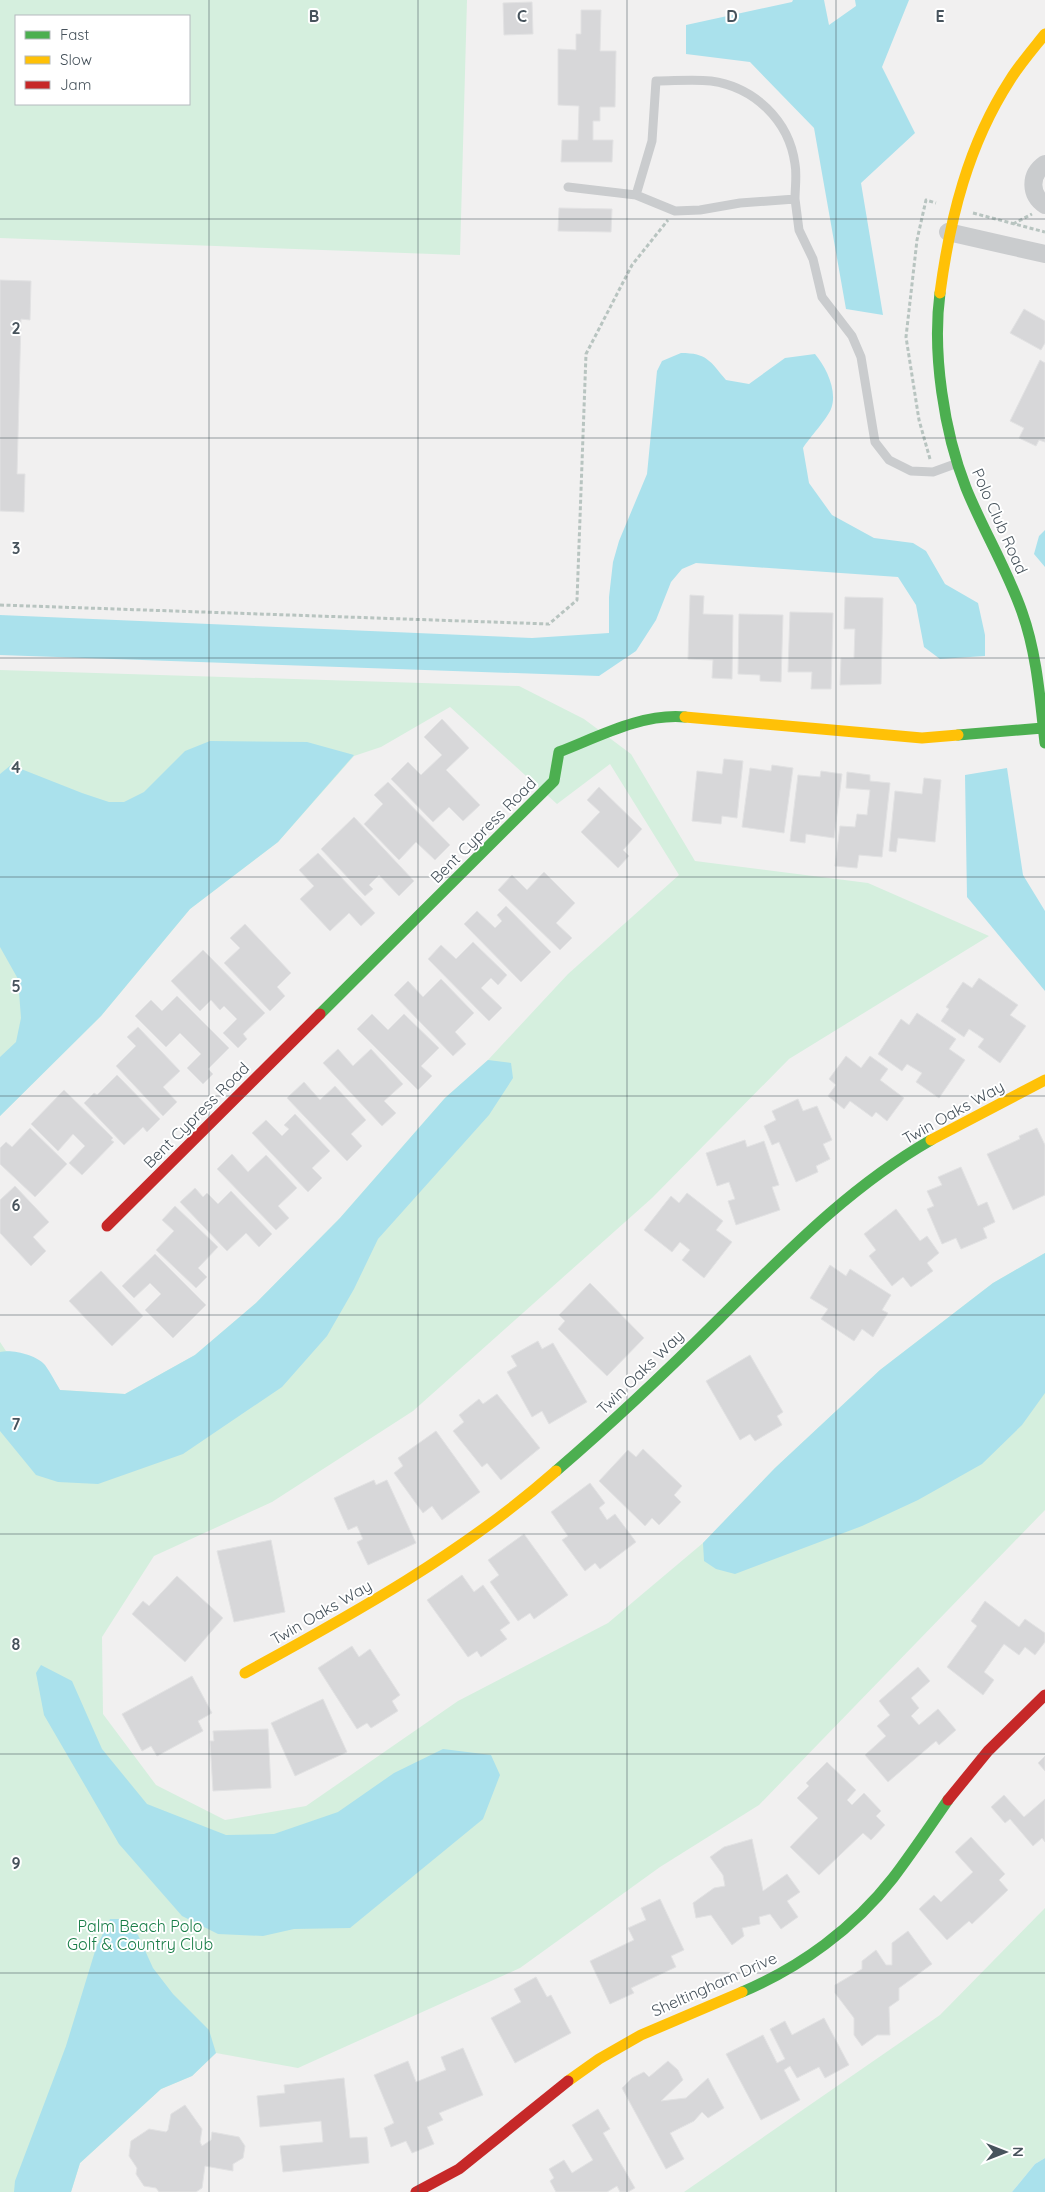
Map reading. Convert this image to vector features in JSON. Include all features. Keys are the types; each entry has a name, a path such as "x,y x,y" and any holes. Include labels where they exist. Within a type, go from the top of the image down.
{"street":[{"name":"Polo Club Road","path":"1045,34 1014,76 990,116 970,160 948,232 940,280 938,327 944,406 958,463 976,513 1022,613 1039,683 1045,744"},
{"path":"1045,164 1034,175 1033,184 1039,201 1045,205"},
{"path":"948,232 1045,254"},
{"name":"Bent Cypress Road","path":"107,1226 554,781 559,752 633,724 675,716 922,738 1044,728"},
{"name":"Twin Oaks Way","path":"245,1673 365,1607 429,1566 492,1522 551,1476 608,1426 841,1201 880,1172 920,1146 1045,1080"},
{"name":"Sheltingham Drive","path":"416,2192 459,2170 542,2100 599,2059 640,2035 770,1980 807,1958 842,1931 892,1879 953,1793 988,1751 1045,1695"}],"lane":[{"path":"636,195 652,141 656,81 710,81 740,88 768,106 786,133 795,164 795,199 799,230 814,259 822,297 852,336 861,357 876,442 888,460 911,471 933,472 958,463"},
{"path":"568,187 636,195 675,211 795,199"}],"path":[{"path":"0,604 549,624 577,600 586,354 632,266 675,211"}],"green space":[{"path":"0,0 467,0 460,255 0,238"},
{"name":"Palm Beach Polo Golf & Country Club","path":"0,670 519,686 584,719 631,754 695,861 868,883 989,936 789,1059 652,1198 413,1411 272,1502 154,1556 102,1637 103,1714 156,1785 225,1820 306,1806 458,1701 608,1623 703,1543 775,1468 880,1370 993,1283 1045,1253 1045,1510 759,1805 660,1867 520,1968 298,2068 216,2053 192,2076 161,2089 80,2163 71,2192 0,2192 0,1342 6,1351 33,1358 44,1366 60,1390 125,1394 195,1355 256,1303 340,1218 445,1098 488,1060 568,974 679,875 610,764 557,804 450,707 381,747 354,756 278,842 190,909 101,1016 0,1116"},
{"path":"1045,1908 1045,2158 1035,2164 1012,2192 684,2192 940,2015"}],"water":[{"path":"793,0 824,0 829,25 856,6 855,0 909,0 882,67 915,133 861,183 883,315 846,309 814,128 750,62 686,54 686,25 792,2"},
{"path":"681,353 690,353 707,359 726,380 749,384 785,358 815,354 830,380 833,402 826,418 803,448 809,483 832,515 874,538 913,543 926,551 945,584 978,603 985,635 985,656 940,659 924,647 916,605 898,577 696,563 682,569 671,582 656,620 636,651 599,676 0,655 0,615 532,638 609,633 609,597 613,562 619,541 647,474 657,371 662,361"},
{"path":"1045,530 1045,567 1034,554 1039,536"},
{"path":"210,741 307,742 354,755 278,842 190,909 101,1016 0,1116 0,1057 16,1042 21,1018 18,979 0,947 0,774 11,765 109,802 124,802 144,792 185,751"},
{"path":"1007,768 1023,875 1045,911 1045,991 967,897 965,775"},
{"path":"488,1060 511,1063 513,1078 489,1115 378,1239 354,1289 327,1336 282,1387 183,1454 98,1484 58,1482 36,1475 0,1431 0,1352 11,1351 41,1361 60,1390 125,1394 195,1355 256,1303 340,1218 445,1098"},
{"path":"1045,1253 1045,1393 1022,1425 982,1464 918,1500 862,1526 735,1574 716,1569 704,1561 703,1543 775,1468 880,1370 993,1283"},
{"path":"41,1665 72,1681 102,1749 147,1804 226,1835 274,1834 338,1812 394,1773 443,1749 491,1755 500,1775 483,1819 350,1928 294,1929 263,1936 218,1934 182,1916 119,1844 44,1715 36,1673"},
{"path":"110,1919 123,1919 138,1935 153,1968 173,1994 209,2030 216,2053 192,2076 161,2089 80,2163 71,2192 14,2192 15,2181 66,2046 96,1948"},
{"path":"1045,2158 1045,2192 1012,2192 1035,2164"}],"building":[{"path":"532,2 533,34 504,35 503,3"},
{"path":"581,10 601,10 600,51 616,51 615,107 600,107 600,121 593,121 593,140 613,140 612,162 561,162 562,140 578,140 579,106 558,105 558,49 576,50 576,34 581,34"},
{"path":"559,208 612,209 611,232 558,231"},
{"path":"0,280 31,281 30,320 21,319 17,474 25,474 24,512 0,511"},
{"path":"1024,309 1045,321 1045,343 1041,350 1010,333"},
{"path":"1040,360 1045,363 1045,442 1039,440 1036,446 1019,438 1024,428 1010,421"},
{"path":"690,595 704,596 703,614 733,615 732,679 712,678 713,660 688,659"},
{"path":"845,597 883,598 881,684 840,685 841,658 854,658 855,629 844,629"},
{"path":"790,612 833,613 831,689 811,689 812,672 788,672"},
{"path":"739,614 783,615 781,682 760,681 760,675 738,674"},
{"path":"442,719 469,748 446,770 480,805 463,821 449,807 433,822 391,779 408,762 421,775 442,755 424,737"},
{"path":"724,759 743,761 737,818 722,816 721,824 692,821 697,771 722,774"},
{"path":"772,765 793,768 784,833 742,827 750,768 771,771"},
{"path":"821,771 842,774 834,838 806,834 805,843 790,841 798,775 820,777"},
{"path":"847,772 870,775 870,781 890,783 882,857 859,855 857,868 835,866 840,826 855,827 857,814 867,815 870,790 846,788"},
{"path":"924,778 941,780 935,842 898,838 896,852 889,851 895,791 922,794"},
{"path":"388,782 450,845 435,860 416,842 399,860 364,824 383,804 374,795"},
{"path":"599,787 642,829 623,850 629,856 618,868 581,832 600,812 587,800"},
{"path":"354,817 414,881 399,896 379,875 369,885 373,889 365,896 321,849"},
{"path":"318,853 375,913 361,926 349,913 330,931 300,899 314,886 299,870"},
{"path":"544,872 575,903 556,923 572,938 560,950 498,890 512,875 527,890"},
{"path":"506,906 551,952 521,982 464,924 477,911 495,928 502,921 497,915"},
{"path":"245,924 291,973 277,987 285,996 270,1011 224,963 240,948 230,938"},
{"path":"473,942 507,975 498,985 491,978 481,988 502,1008 489,1021 428,959 441,945 456,959"},
{"path":"203,950 265,1013 243,1034 247,1039 238,1048 223,1033 237,1019 224,1006 220,1010 211,1000 200,1011 171,981"},
{"path":"979,978 1018,1005 1010,1015 1026,1026 1000,1063 978,1047 984,1039 969,1029 964,1037 941,1021 949,1009 946,1007 963,982 972,988"},
{"path":"441,979 474,1013 455,1032 466,1044 453,1056 394,995 408,981 423,997"},
{"path":"177,996 229,1048 208,1069 213,1074 203,1084 187,1068 201,1054 180,1033 166,1047 135,1016 151,1000 162,1011"},
{"path":"917,1013 956,1039 949,1049 965,1060 939,1098 916,1082 922,1073 907,1064 902,1071 878,1054 901,1019 909,1025"},
{"path":"372,1014 388,1030 404,1014 439,1048 421,1066 432,1076 418,1090 357,1029"},
{"path":"138,1027 180,1071 163,1087 177,1102 163,1116 116,1066 136,1046 127,1037"},
{"path":"338,1049 353,1066 371,1049 403,1084 384,1101 396,1113 382,1126 323,1063"},
{"path":"846,1056 861,1068 870,1056 888,1069 880,1080 904,1098 887,1121 876,1112 872,1117 850,1101 844,1109 828,1096 836,1085 829,1079"},
{"path":"117,1075 160,1119 147,1132 143,1127 124,1145 84,1103 94,1093 97,1095"},
{"path":"304,1082 320,1100 335,1086 366,1120 351,1134 362,1146 347,1161 287,1098"},
{"path":"64,1090 113,1138 111,1140 114,1142 82,1175 69,1163 85,1146 73,1134 58,1151 31,1124"},
{"path":"798,1099 803,1111 817,1106 832,1140 823,1144 830,1159 816,1166 818,1172 796,1182 779,1142 772,1145 764,1126 776,1120 772,1111"},
{"path":"295,1114 330,1151 312,1168 322,1178 308,1192 252,1133 266,1120 282,1136 289,1129 284,1125"},
{"path":"30,1128 67,1164 35,1197 0,1164 0,1148 6,1142 12,1147"},
{"path":"1037,1128 1045,1145 1045,1195 1013,1210 987,1154 1020,1139 1019,1136"},
{"path":"745,1140 747,1147 764,1141 779,1185 772,1187 780,1210 736,1225 728,1201 735,1199 729,1182 717,1186 706,1153"},
{"path":"232,1154 248,1172 266,1155 297,1188 278,1206 289,1218 276,1230 217,1169"},
{"path":"961,1167 978,1206 987,1202 995,1222 983,1228 987,1238 961,1249 956,1238 942,1244 927,1209 934,1206 927,1191 942,1185 938,1177"},
{"path":"15,1186 49,1222 33,1237 46,1251 31,1266 0,1233 0,1200"},
{"path":"195,1188 203,1197 207,1193 218,1204 231,1191 272,1234 259,1247 246,1233 227,1251 180,1202"},
{"path":"687,1193 723,1221 716,1230 732,1242 704,1278 682,1260 690,1250 680,1242 672,1252 644,1230 671,1196 679,1203"},
{"path":"175,1206 218,1247 198,1268 207,1277 196,1288 156,1250 174,1231 162,1220"},
{"path":"896,1209 920,1241 927,1236 939,1253 927,1263 933,1271 911,1287 903,1277 892,1286 869,1256 876,1250 864,1234"},
{"path":"155,1254 206,1305 173,1338 145,1310 161,1294 150,1283 134,1298 122,1286"},
{"path":"830,1265 846,1276 850,1269 891,1295 882,1310 888,1313 873,1337 862,1329 854,1341 821,1319 828,1309 810,1298"},
{"path":"101,1271 143,1316 112,1346 69,1301"},
{"path":"590,1283 644,1338 607,1376 558,1329 565,1321 559,1315"},
{"path":"538,1341 542,1349 553,1343 587,1402 549,1424 542,1411 532,1417 507,1372 517,1366 511,1356"},
{"path":"750,1355 783,1412 777,1416 782,1425 755,1441 750,1434 740,1440 706,1381"},
{"path":"497,1394 540,1448 501,1480 487,1463 482,1467 453,1431 464,1422 459,1415 479,1399 483,1404"},
{"path":"436,1431 480,1492 442,1520 432,1506 423,1513 394,1473 403,1466 398,1458"},
{"path":"643,1449 682,1486 674,1495 681,1502 659,1525 652,1518 645,1526 599,1481 628,1450 636,1457"},
{"path":"374,1480 376,1485 387,1480 416,1543 368,1565 357,1542 363,1539 357,1526 348,1530 334,1498"},
{"path":"590,1483 605,1503 599,1508 607,1520 615,1514 636,1542 600,1569 595,1563 585,1571 562,1540 568,1536 551,1512"},
{"path":"524,1534 568,1595 534,1619 530,1613 518,1621 490,1582 499,1575 488,1560"},
{"path":"271,1540 285,1612 234,1622 217,1551"},
{"path":"462,1575 474,1592 483,1585 510,1623 500,1630 507,1639 481,1657 477,1651 468,1657 427,1600"},
{"path":"177,1576 223,1618 185,1662 132,1614 143,1601 149,1606"},
{"path":"985,1601 1019,1627 1025,1619 1045,1633 1045,1642 1035,1655 1025,1647 1019,1655 1004,1644 984,1672 994,1680 983,1695 947,1667 977,1626 971,1621"},
{"path":"352,1646 359,1657 370,1649 400,1695 392,1701 398,1711 371,1728 367,1723 357,1729 318,1668"},
{"path":"918,1667 930,1681 911,1698 919,1708 911,1716 919,1725 938,1709 956,1730 939,1745 936,1741 888,1782 865,1755 886,1736 877,1726 890,1715 879,1701"},
{"path":"192,1676 212,1713 198,1721 203,1731 157,1756 151,1746 142,1751 122,1714"},
{"path":"323,1699 347,1752 295,1776 271,1723"},
{"path":"268,1729 271,1788 213,1791 210,1741 214,1741 213,1731"},
{"path":"1045,1756 1045,1771 1038,1763"},
{"path":"827,1762 856,1790 847,1800 852,1805 864,1793 881,1811 876,1816 885,1825 871,1840 863,1833 819,1875 790,1847 818,1818 797,1798 809,1786 806,1783"},
{"path":"1004,1795 1024,1817 1045,1799 1045,1842 1042,1838 1033,1846 1010,1819 1005,1823 991,1807"},
{"path":"971,1837 1005,1874 999,1880 1008,1890 972,1924 969,1921 947,1940 919,1909 934,1895 941,1902 973,1872 955,1852"},
{"path":"752,1839 763,1891 787,1874 800,1892 787,1901 798,1917 781,1929 770,1914 759,1917 760,1924 742,1928 744,1936 732,1945 711,1915 696,1918 693,1903 714,1888 725,1886 723,1875 710,1857 724,1847"},
{"path":"660,1899 684,1950 671,1956 676,1967 631,1988 634,1993 610,2004 590,1961 634,1940 628,1928 646,1920 641,1908"},
{"path":"908,1931 932,1964 899,1988 899,2000 889,2007 890,2035 877,2035 862,2046 854,2035 854,2018 835,1993 835,1985 862,1969 862,1961 876,1950 886,1965 892,1965 892,1943"},
{"path":"536,1977 547,1997 551,1995 571,2033 515,2063 491,2018 521,2002 514,1989"},
{"path":"824,2018 849,2065 825,2078 819,2067 797,2078 790,2066 784,2070 800,2100 761,2120 726,2054 763,2035 777,2063 785,2059 770,2029 785,2021 792,2035"},
{"path":"463,2048 483,2095 439,2113 443,2120 427,2127 434,2144 412,2153 406,2141 391,2147 384,2128 394,2123 374,2075 408,2061 416,2082 446,2070 441,2057"},
{"path":"668,2061 678,2070 683,2080 661,2101 686,2098 708,2078 724,2108 708,2118 702,2112 694,2121 670,2133 684,2159 666,2169 622,2088 632,2078 644,2072 649,2077"},
{"path":"344,2078 350,2138 367,2137 369,2163 283,2172 280,2146 323,2142 321,2121 260,2127 257,2096 285,2093 284,2085"},
{"path":"185,2105 202,2129 200,2142 202,2146 211,2140 212,2132 239,2137 245,2146 243,2158 233,2164 233,2171 205,2166 202,2188 196,2192 159,2192 156,2188 144,2186 136,2174 137,2168 129,2156 131,2141 149,2129 166,2132 171,2114"},
{"path":"598,2109 610,2129 603,2133 635,2188 628,2192 620,2192 617,2186 607,2192 556,2192 550,2181 554,2178 549,2169 564,2160 572,2173 593,2160 572,2125"}],"traffic: fast":[{"path":"940,293 938,316 939,366 946,418 958,466 966,488 1009,580 1027,628 1037,677 1045,743"},
{"path":"320,1014 554,781 559,752 637,722 669,717 685,717"},
{"path":"958,735 1043,728"},
{"path":"556,1471 640,1396 769,1269 820,1222 873,1178 931,1140"},
{"path":"742,1992 785,1971 844,1929 878,1896 893,1878 948,1800"}],"traffic: slow":[{"path":"940,293 955,210 972,156 995,105 1022,62 1045,34"},
{"path":"685,717 922,738 958,735"},
{"path":"931,1140 1045,1080"},
{"path":"245,1673 406,1581 483,1529 556,1471"},
{"path":"568,2081 599,2059 641,2035 742,1992"}],"traffic: jam":[{"path":"107,1226 320,1014"},
{"path":"948,1800 988,1751 1045,1695"},
{"path":"416,2192 459,2169 568,2081"}]}
